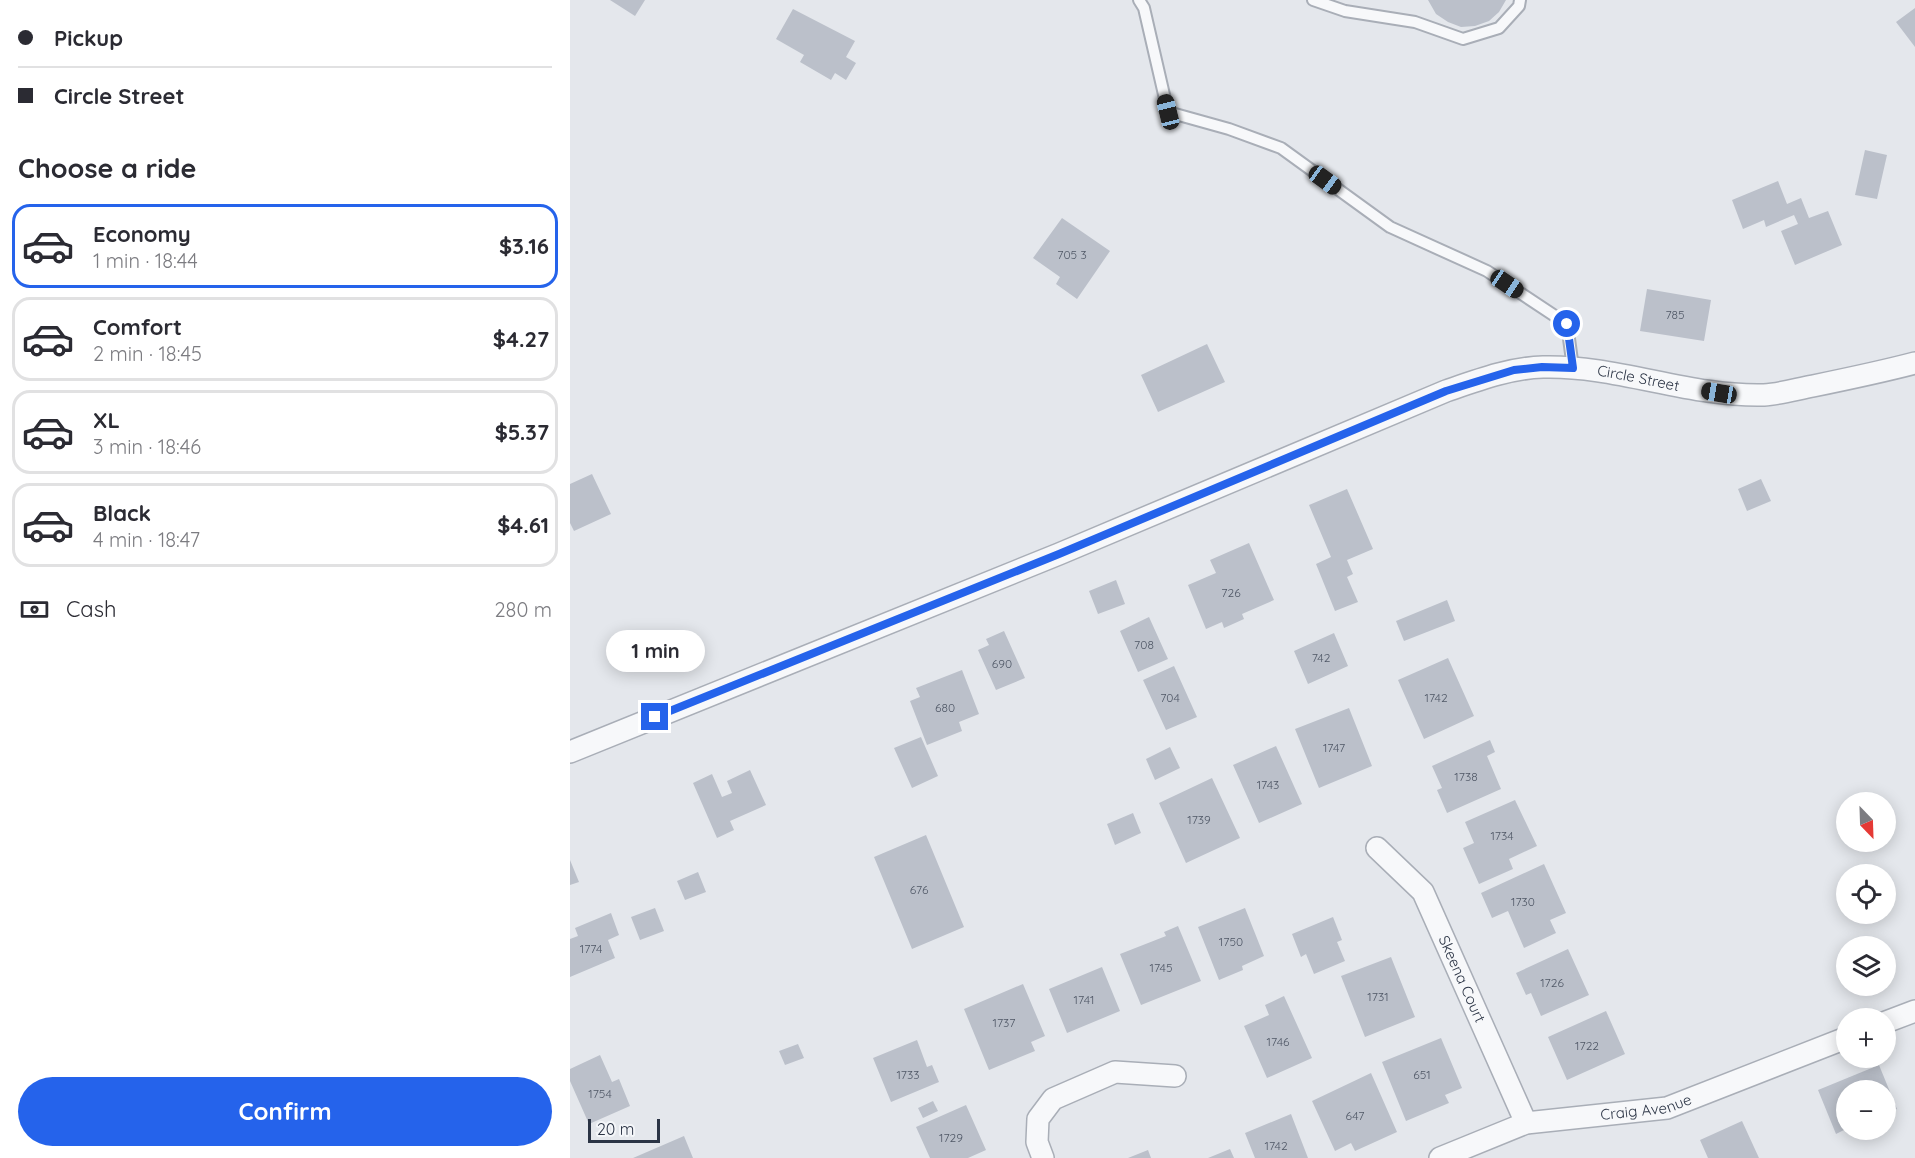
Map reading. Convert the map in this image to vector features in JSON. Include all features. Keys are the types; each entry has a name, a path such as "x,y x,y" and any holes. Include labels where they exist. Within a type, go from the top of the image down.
{"street":[{"name":"Circle Street","path":"570,752 1059,554 1446,391 1514,370 1542,367 1573,368 1719,393 1765,395 1915,363"},
{"name":"Skeena Court","path":"1377,848 1423,892 1526,1123"},
{"path":"1896,1018 1915,1011"},
{"name":"Craig Avenue","path":"1440,1158 1526,1123 1667,1108 1836,1042"},
{"path":"1043,1158 1037,1142 1038,1119 1053,1099 1115,1072 1175,1076"}],"lane":[{"path":"1139,0 1144,8 1168,112 1229,129 1281,148 1390,227 1487,271 1567,324 1573,368"},
{"path":"1313,0 1345,11 1415,22 1463,39 1499,27 1519,6 1520,0"}],"building":[{"path":"610,0 645,0 635,16"},
{"path":"1428,0 1506,0 1499,12 1489,21 1475,26 1461,27 1436,14"},
{"path":"1915,8 1915,47 1896,22"},
{"path":"793,9 855,41 846,57 856,63 846,80 835,73 831,80 800,62 804,55 776,39"},
{"path":"1865,150 1887,155 1877,199 1855,195"},
{"path":"1778,181 1787,204 1801,198 1809,218 1828,211 1842,245 1795,265 1781,231 1798,224 1794,215 1766,227 1764,220 1743,229 1732,200"},
{"path":"1062,218 1110,251 1077,299 1056,284 1060,277 1033,258"},
{"path":"1647,289 1711,300 1704,341 1640,331"},
{"path":"1207,344 1225,382 1158,412 1141,375"},
{"path":"592,474 611,514 574,531 570,523 570,484"},
{"path":"1761,479 1771,501 1747,511 1738,489"},
{"path":"1347,489 1373,549 1347,560 1353,574 1347,577 1358,602 1335,611 1316,564 1331,557 1309,505"},
{"path":"1249,543 1274,600 1242,614 1244,619 1224,628 1222,622 1206,629 1188,585 1216,573 1210,560"},
{"path":"1116,580 1125,604 1098,614 1089,591"},
{"path":"1447,600 1455,621 1404,641 1396,621"},
{"path":"1149,617 1168,659 1138,672 1120,631"},
{"path":"1004,631 1025,678 996,690 978,650 989,645 986,639"},
{"path":"1334,633 1348,666 1308,684 1294,651"},
{"path":"1448,658 1474,716 1424,739 1398,680"},
{"path":"1174,666 1197,717 1166,730 1143,680"},
{"path":"962,670 979,714 959,722 962,731 927,745 910,701 920,697 916,688"},
{"path":"1349,708 1372,766 1319,788 1295,729"},
{"path":"921,737 938,776 912,788 894,748"},
{"path":"1490,740 1495,752 1487,756 1501,789 1447,813 1437,790 1442,788 1432,766"},
{"path":"1276,746 1302,804 1259,823 1233,765"},
{"path":"1170,747 1180,768 1155,780 1146,759"},
{"path":"750,770 766,805 730,821 734,830 717,838 693,783 712,774 722,797 732,793 727,781"},
{"path":"1212,778 1240,838 1186,863 1159,803"},
{"path":"1515,800 1537,846 1509,859 1513,869 1479,884 1463,848 1474,843 1465,822"},
{"path":"1133,813 1141,833 1115,845 1107,824"},
{"path":"926,835 964,927 912,949 874,857"},
{"path":"570,860 579,882 570,885"},
{"path":"1544,864 1566,913 1550,920 1556,933 1524,948 1508,911 1492,918 1481,893"},
{"path":"698,872 706,892 685,900 677,881"},
{"path":"655,908 664,931 640,940 631,917"},
{"path":"1245,908 1264,956 1242,966 1243,970 1219,980 1198,927"},
{"path":"611,913 619,935 608,940 615,958 570,977 570,939 578,936 575,928"},
{"path":"1333,917 1342,940 1337,942 1345,961 1314,974 1306,954 1301,957 1292,934"},
{"path":"1178,926 1201,981 1141,1005 1120,954 1166,936 1164,932"},
{"path":"1568,949 1589,995 1541,1016 1531,993 1526,995 1516,973"},
{"path":"1391,957 1415,1017 1365,1037 1341,976"},
{"path":"1102,967 1120,1011 1067,1033 1049,989"},
{"path":"1023,984 1045,1036 1031,1042 1035,1051 989,1070 964,1009"},
{"path":"1284,996 1312,1058 1267,1078 1244,1026 1269,1015 1265,1005"},
{"path":"1606,1011 1625,1054 1567,1080 1548,1037"},
{"path":"1441,1038 1462,1088 1445,1095 1449,1103 1406,1121 1382,1062"},
{"path":"917,1040 927,1067 932,1065 939,1082 891,1102 873,1058"},
{"path":"798,1044 804,1058 785,1065 779,1051"},
{"path":"600,1055 612,1082 619,1079 630,1106 589,1124 570,1081 570,1069"},
{"path":"1872,1068 1880,1068 1885,1080 1842,1080"},
{"path":"1371,1073 1397,1132 1355,1151 1351,1143 1335,1151 1312,1101"},
{"path":"1836,1083 1836,1134 1818,1090"},
{"path":"933,1101 938,1111 923,1118 918,1108"},
{"path":"966,1105 986,1150 968,1158 930,1158 916,1127"},
{"path":"1291,1114 1308,1158 1255,1158 1245,1133"},
{"path":"1742,1121 1759,1158 1708,1158 1700,1140"},
{"path":"684,1136 693,1158 633,1158"},
{"path":"1230,1149 1234,1158 1208,1158"},
{"path":"1148,1150 1151,1158 1128,1158"}],"route":[{"path":"655,717 1059,554 1446,391 1514,370 1542,367 1573,368 1567,324"}]}
